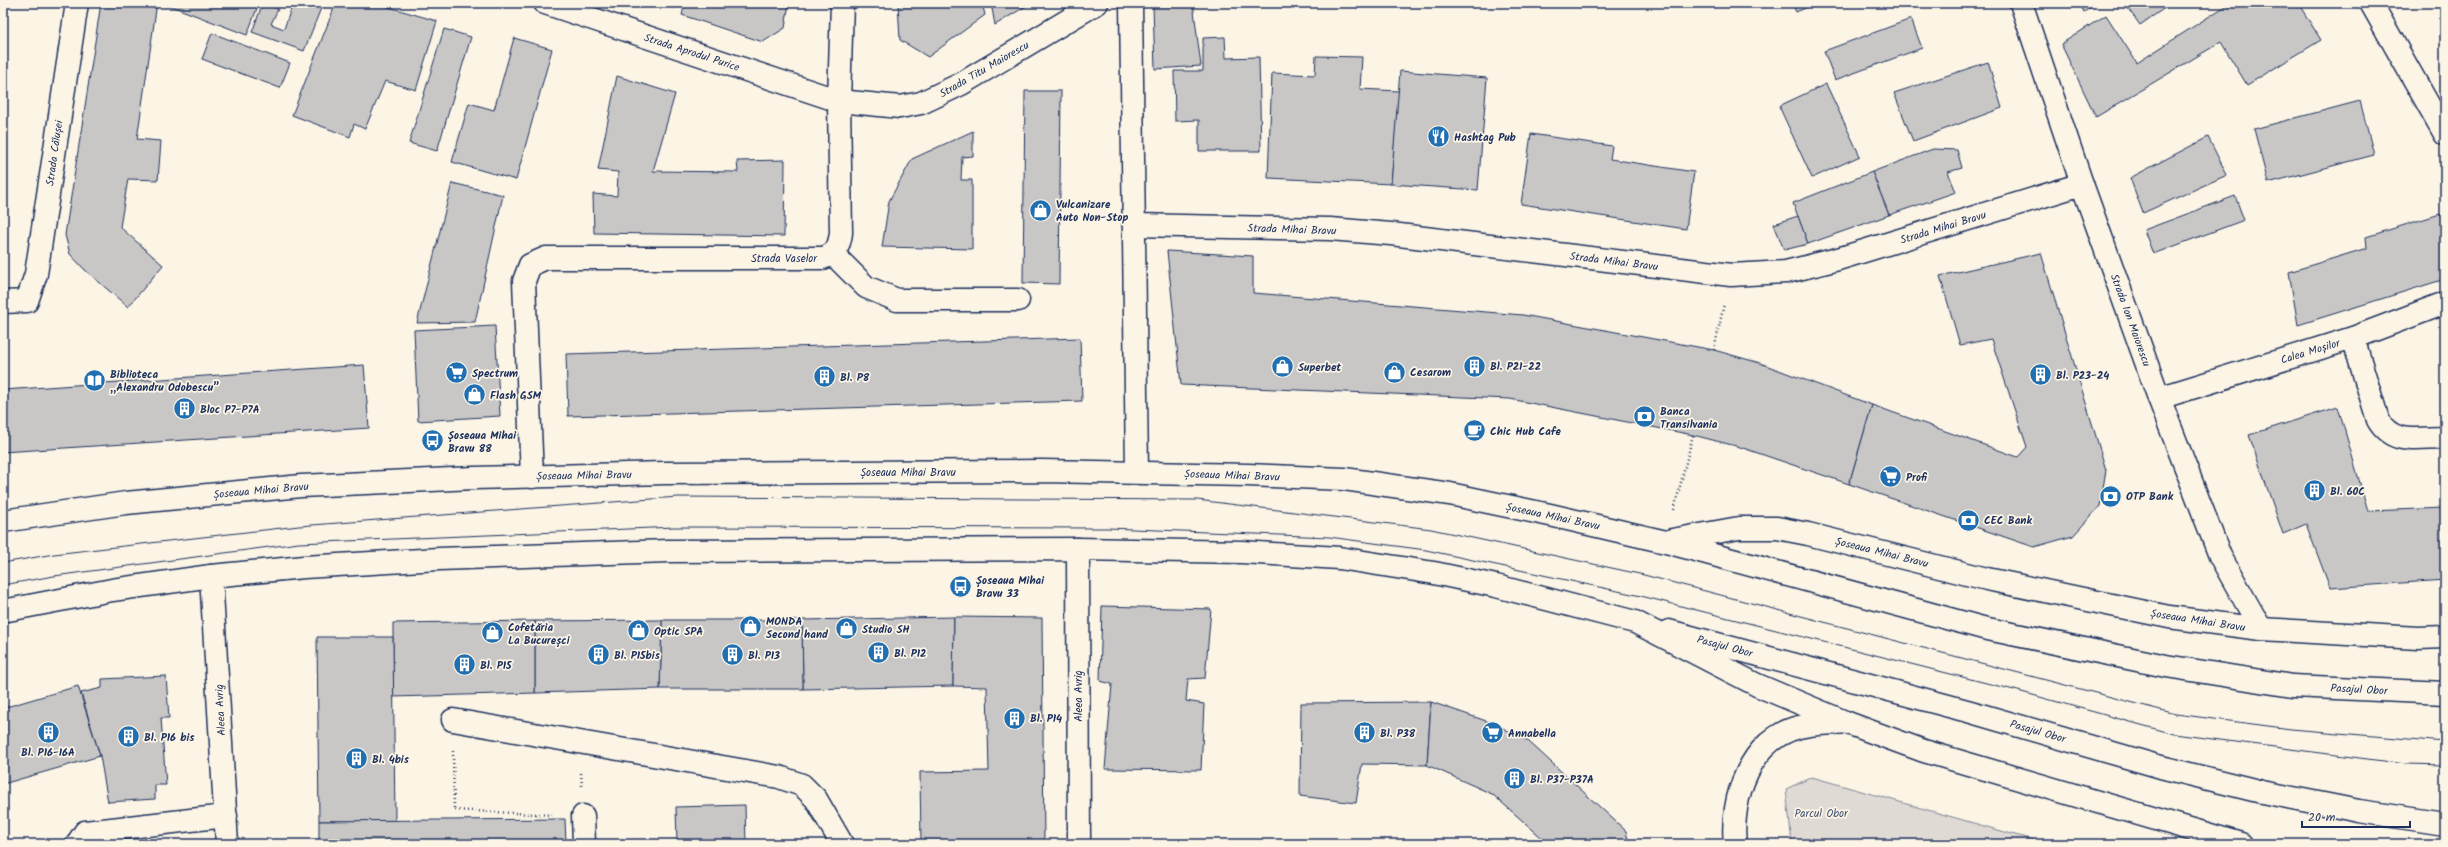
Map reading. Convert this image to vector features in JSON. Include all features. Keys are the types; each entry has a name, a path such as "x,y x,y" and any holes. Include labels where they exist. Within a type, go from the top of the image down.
{"main road":[{"name":"Strada Călușei","path":"3,302 27,301 36,274 77,3"},
{"name":"Strada Aprodul Purice","path":"545,3 839,101"},
{"path":"842,3 839,101 842,233 840,245 834,255 866,287 897,300 1018,300"},
{"name":"Strada Titu Maiorescu","path":"839,101 900,107 921,102 961,84 1097,3"},
{"path":"1131,3 1137,472"},
{"name":"Strada Ion Maiorescu","path":"2021,3 2082,184 2159,398 2220,556 2261,629"},
{"path":"2371,3 2445,134"},
{"name":"Strada Mihai Bravu","path":"1134,225 1330,229 1391,234 1731,275 1786,272 1838,259 2082,184"},
{"name":"Strada Vaselor","path":"532,476 524,281 530,265 546,258 823,258 834,255"},
{"path":"2352,338 2445,303"},
{"name":"Calea Moșilor","path":"2159,398 2352,338 2378,420 2384,431 2399,438 2445,438"},
{"name":"Șoseaua Mihai Bravu","path":"3,521 126,503 301,486 532,476 664,473 1137,472 1344,479 1399,486 1550,515 1666,542 1739,528 1777,528 1808,534 1987,579 2169,617 2261,629 2418,638 2445,637"},
{"name":"Pasajul Obor","path":"1666,542 1983,628 2166,666 2292,686 2445,693"},
{"path":"3,611 112,590 211,576 304,567 431,560 668,551 1078,549 1242,552 1339,558 1434,573 1496,586 1635,622 1750,682 1845,722 1924,751 2241,844"},
{"name":"Aleea Avrig","path":"1078,549 1079,844"},
{"name":"Aleea Avrig","path":"211,576 227,844"},
{"name":"Pasajul Obor","path":"1635,622 1955,708 2161,767 2262,792 2359,811 2445,824"},
{"path":"453,720 779,777 802,785 816,799 842,844"},
{"path":"1735,844 1733,827 1738,795 1753,760 1773,738 1799,727 1845,722"},
{"path":"81,838 226,816"},
{"path":"583,816 584,844"}],"path":[{"path":"1714,350 1731,275"},
{"path":"1666,542 1693,435"},
{"path":"453,720 454,810 583,816 580,743"}],"green space":[{"name":"Parcul Obor","path":"1812,777 2047,844 1792,844 1786,789"}],"building":[{"path":"101,3 157,3 137,139 161,141 158,180 128,179 120,227 163,265 128,307 85,270 70,254 65,235"},
{"path":"173,3 259,3 247,35 171,6"},
{"path":"263,3 278,9 271,24 284,29 293,3 323,3 304,51 252,32"},
{"path":"336,3 375,3 437,21 416,90 385,81 365,129 354,124 350,137 292,115"},
{"path":"656,3 675,3 674,8"},
{"path":"685,3 789,3 785,28 763,42 682,15"},
{"path":"898,3 982,3 985,15 928,57 900,40"},
{"path":"991,3 1031,3 995,25"},
{"path":"1162,3 1193,3 1201,66 1155,69 1153,6"},
{"path":"1792,3 1817,3 1796,12"},
{"path":"2079,3 2098,3 2084,12"},
{"path":"2124,3 2172,3 2140,25"},
{"path":"2230,3 2298,3 2321,40 2247,85 2221,42 2096,117 2061,44 2106,15 2137,63"},
{"path":"1911,19 1922,48 1835,80 1824,51"},
{"path":"444,29 471,37 437,151 409,143"},
{"path":"212,33 290,63 280,88 202,59"},
{"path":"1225,37 1226,58 1259,57 1261,151 1199,151 1199,120 1175,121 1174,71 1203,71 1203,38"},
{"path":"514,38 552,49 516,180 452,162 469,103 494,110"},
{"path":"1316,56 1362,57 1360,89 1399,91 1391,184 1268,178 1272,73 1315,75"},
{"path":"1988,62 2002,108 1913,141 1894,93"},
{"name":"Hashtag Pub","path":"1400,71 1487,78 1478,190 1391,184"},
{"path":"617,76 675,94 653,171 738,172 737,161 785,160 784,236 594,233 593,194 617,196 618,172 598,170"},
{"path":"1826,84 1860,156 1812,178 1779,106"},
{"path":"1025,91 1061,91 1059,284 1023,283"},
{"path":"2360,101 2374,155 2268,183 2254,129"},
{"path":"973,131 973,156 962,157 961,180 972,180 972,249 882,247 889,201 912,159"},
{"path":"1531,134 1612,146 1610,159 1694,172 1686,229 1521,204"},
{"path":"2208,137 2227,175 2143,213 2130,178"},
{"path":"1933,149 1957,150 1962,168 1948,172 1956,192 1889,215 1872,172"},
{"path":"1872,172 1889,215 1808,244 1793,203"},
{"path":"452,183 503,195 475,322 417,323"},
{"path":"2235,196 2244,220 2153,254 2144,230"},
{"path":"2440,214 2445,223 2445,279 2298,325 2289,272 2367,248 2366,237"},
{"path":"1798,216 1808,244 1784,250 1774,224"},
{"name":"Bl. P21-22","path":"1167,251 1253,256 1253,293 1523,315 1714,350 1760,363 1872,405 1849,484 1740,447 1693,435 1510,399 1181,385"},
{"name":"Bl. P23-24","path":"2041,253 2106,470 2100,506 2073,536 2034,547 1849,484 1872,405 2018,457 2027,447 1991,339 1960,345 1940,276"},
{"name":"Spectrum","path":"495,326 500,416 418,421 414,330"},
{"name":"Bl. P8","path":"1080,338 1082,401 568,416 566,354"},
{"name":"Bloc P7-P7A","path":"364,365 369,428 3,452 3,390"},
{"name":"Bl. 60C","path":"2338,407 2368,511 2445,508 2445,580 2330,588 2306,524 2283,534 2249,435"},
{"path":"1102,606 1211,609 1205,678 1188,679 1186,701 1204,704 1201,770 1105,769 1112,684 1100,681"},
{"name":"Bl. P12","path":"954,617 953,686 803,689 802,620"},
{"name":"Bl. P14","path":"954,617 1042,618 1044,843 921,844 920,772 989,771 987,687 953,686"},
{"name":"Bl. P13","path":"662,620 802,620 803,689 660,689"},
{"name":"Bl. P15bis","path":"662,620 660,689 535,693 535,621"},
{"name":"Bl. P15","path":"535,621 535,693 393,697 393,623"},
{"name":"Bl. 4bis","path":"317,637 393,637 395,821 319,821"},
{"name":"Bl. P16 bis","path":"166,676 169,718 161,718 166,785 155,785 155,799 108,802 100,756 81,693 102,688 102,679"},
{"name":"Bl. P16-16A","path":"78,686 100,756 3,784 3,708"},
{"name":"Bl. P38","path":"1431,702 1427,765 1362,764 1356,803 1300,796 1301,703"},
{"name":"Bl. P37-P37A","path":"1431,702 1495,724 1528,741 1626,831 1629,844 1549,844 1492,794 1427,765"},
{"path":"745,805 746,844 677,844 676,807"},
{"path":"565,819 566,844 319,844 319,821"}],"tram line":[{"path":"3,563 54,554 299,526 678,497 1197,500 1431,529 1644,575 2176,714 2291,729 2445,742"},
{"path":"3,585 54,576 299,543 675,527 1108,528 1329,537 1426,550 1641,596 2018,691 2174,734 2406,764 2445,765"}],"place":[{"name":"Hashtag Pub","path":"1439,137"},
{"name":"Vulcanizare Auto Non-Stop","path":"1040,210"},
{"name":"Bl. P21-22","path":"1474,366"},
{"name":"Superbet","path":"1282,367"},
{"name":"Cesarom","path":"1394,372"},
{"name":"Spectrum","path":"457,373"},
{"name":"Bl. P23-24","path":"2040,375"},
{"name":"Bl. P8","path":"824,377"},
{"name":"Biblioteca „Alexandru Odobescu”","path":"95,380"},
{"name":"Flash GSM","path":"475,395"},
{"name":"Bloc P7-P7A","path":"185,409"},
{"name":"Banca Transilvania","path":"1645,417"},
{"name":"Chic Hub Cafe","path":"1475,431"},
{"name":"Șoseaua Mihai Bravu 88","path":"432,441"},
{"name":"Profi","path":"1891,477"},
{"name":"Bl. 60C","path":"2315,491"},
{"name":"OTP Bank","path":"2110,496"},
{"name":"CEC Bank","path":"1969,520"},
{"name":"Șoseaua Mihai Bravu 33","path":"960,586"},
{"name":"MONDA Second hand","path":"750,627"},
{"name":"Studio SH","path":"846,629"},
{"name":"Optic SPA","path":"638,631"},
{"name":"Cofetăria La Bucureșci","path":"492,633"},
{"name":"Bl. P12","path":"878,653"},
{"name":"Bl. P15bis","path":"598,655"},
{"name":"Bl. P13","path":"732,655"},
{"name":"Bl. P15","path":"464,665"},
{"name":"Bl. P14","path":"1015,718"},
{"name":"Bl. P16-16A","path":"48,732"},
{"name":"Bl. P38","path":"1365,733"},
{"name":"Annabella","path":"1492,733"},
{"name":"Bl. P16 bis","path":"128,737"},
{"name":"Bl. 4bis","path":"356,759"},
{"name":"Bl. P37-P37A","path":"1515,779"}]}
